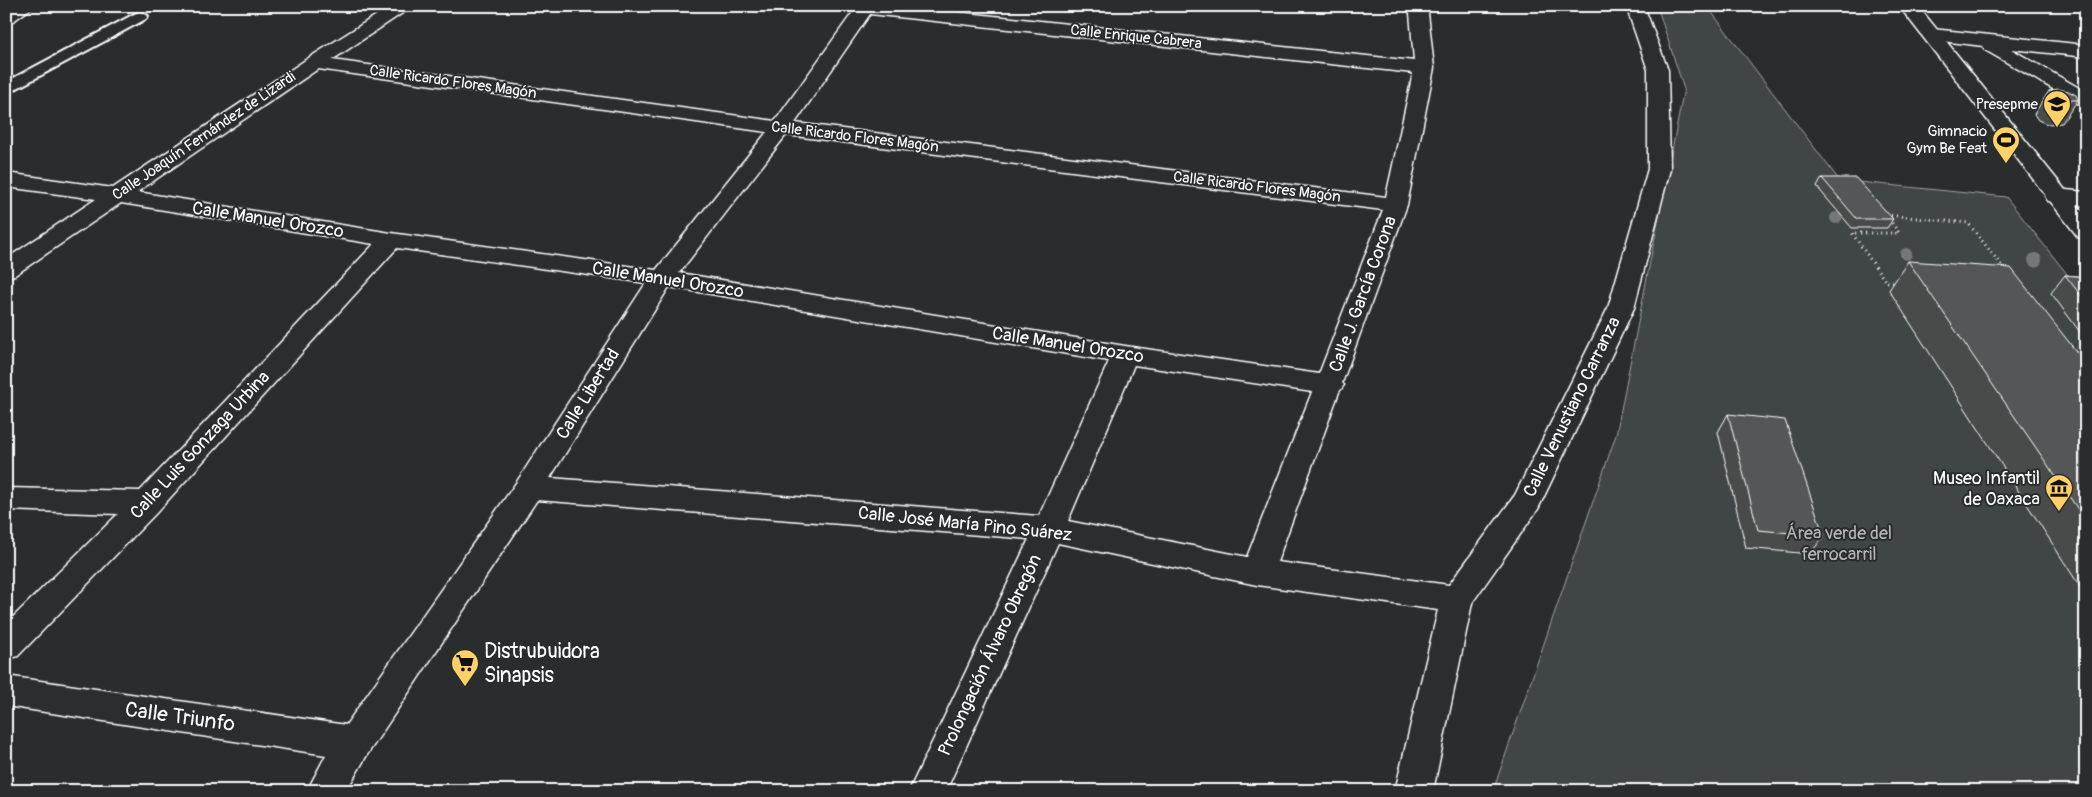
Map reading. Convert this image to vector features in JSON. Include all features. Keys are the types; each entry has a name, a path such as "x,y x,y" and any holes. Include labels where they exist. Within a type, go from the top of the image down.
{"street":[{"path":"6,18 25,6"},
{"name":"Calle Joaquín Fernández de Lizardi","path":"6,270 314,63 404,6"},
{"name":"Calle J. García Corona","path":"1257,572 1330,385 1396,205 1424,68 1419,13 1416,6"},
{"name":"Calle Venustiano Carranza","path":"1414,791 1457,599 1527,501 1621,308 1659,169 1658,70 1636,6"},
{"path":"1908,6 2086,232"},
{"name":"Calle Enrique Cabrera","path":"860,7 1424,68"},
{"name":"Calle Libertad","path":"325,791 354,742 529,488 662,278 781,128 860,7"},
{"path":"1932,35 1984,42 2086,51"},
{"path":"1984,42 2086,100"},
{"name":"Calle Ricardo Flores Magón","path":"314,63 781,128 1396,205"},
{"name":"Calle Manuel Orozco","path":"6,180 116,195 391,240 662,278 1125,355 1330,385"},
{"path":"2056,196 2086,199"},
{"name":"Calle Luis Gonzaga Urbina","path":"6,646 147,503 391,240"},
{"name":"Prolongación Álvaro Obregón","path":"928,791 1125,355"},
{"name":"Calle José María Pino Suárez","path":"529,488 1048,529 1257,572 1457,599"},
{"path":"6,499 147,503"},
{"name":"Calle Triunfo","path":"6,691 354,742"}],"lane":[{"path":"6,89 140,16"}],"path":[{"path":"1904,283 1886,282 1852,233 1899,233 1885,215 1968,222 2009,275"}],"green space":[{"name":"Área verde del ferrocarril","path":"1657,6 1707,6 1839,180 2006,197 2086,298 2086,791 1493,791 1616,435 1684,89"}],"building":[{"path":"2058,89 2076,95 2078,100 2063,100 2054,97 2049,91"},
{"path":"1822,178 1856,178 1893,219 1857,219"},
{"path":"1908,261 2011,268 2086,364 2086,521"},
{"path":"2065,275 2086,277 2086,302"},
{"path":"1728,414 1785,420 1824,536 1758,530"}],"place":[{"name":"Presepme","path":"2057,128"},
{"name":"Gimnacio Gym Be Feat","path":"2006,164"},
{"name":"Museo Infantil de Oaxaca","path":"2059,512"},
{"name":"Distrubuidora Sinapsis","path":"465,687"}]}
